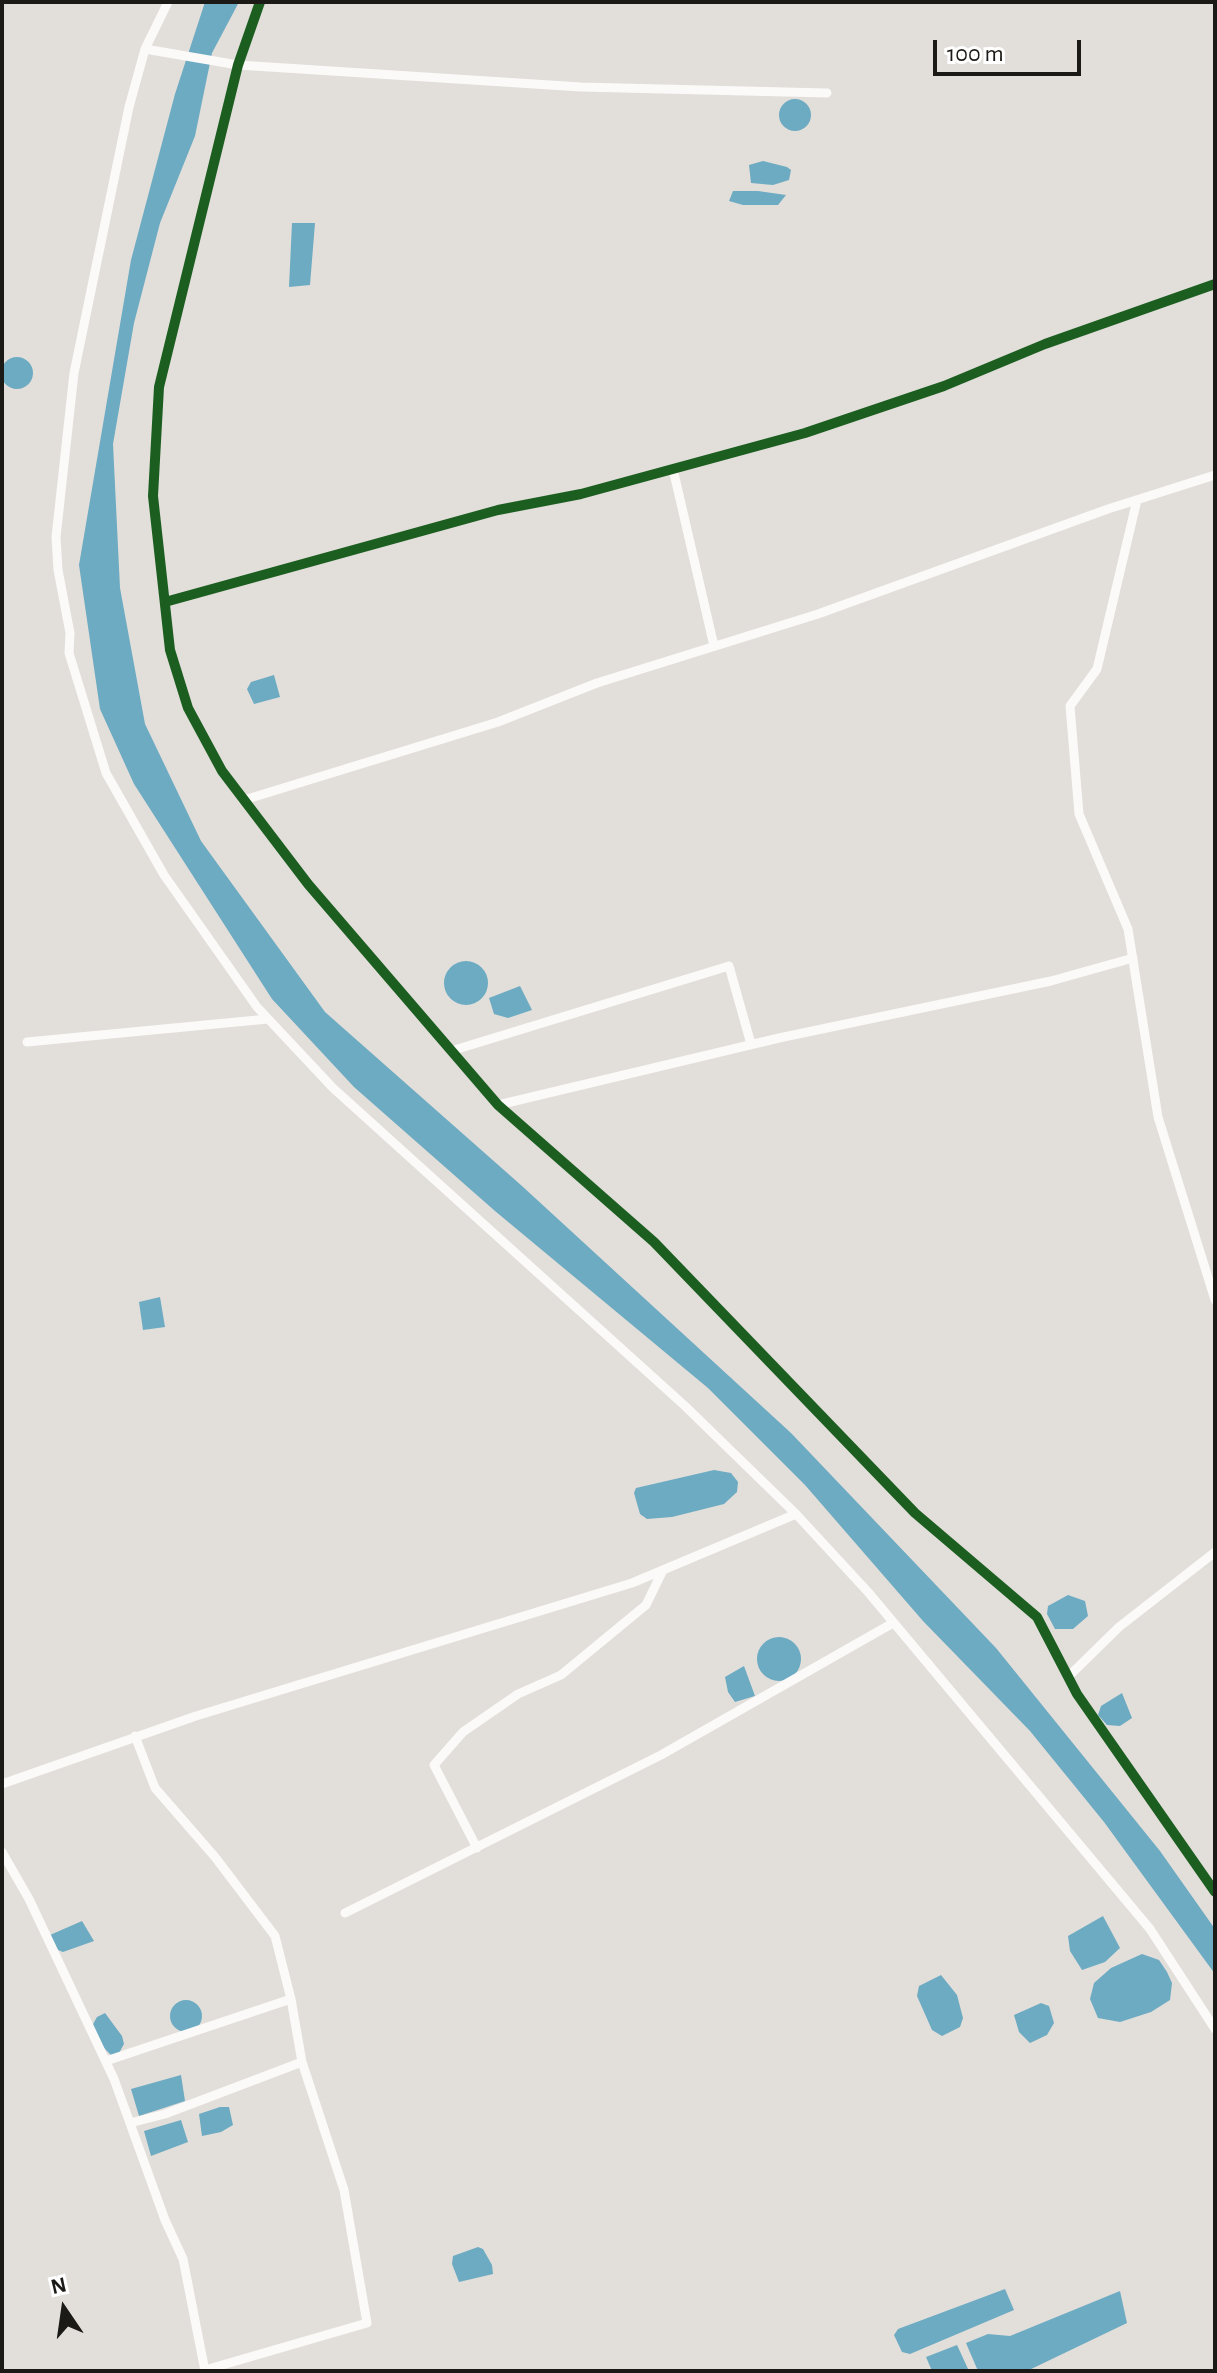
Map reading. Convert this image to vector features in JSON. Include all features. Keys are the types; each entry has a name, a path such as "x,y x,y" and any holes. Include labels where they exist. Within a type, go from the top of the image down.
{"street":[{"path":"168,2 145,49 129,107 74,373 56,537 58,570 70,633 69,653 106,773 164,875 268,1019 333,1088 685,1406 796,1514 893,1623 1150,1929 1215,2029"},
{"path":"260,2 238,65 159,387 153,496 170,650 188,708 222,771 308,884 498,1105 654,1242 915,1513 1037,1617 1068,1677 1114,1750 1185,1844 1215,1892"},
{"path":"145,49 238,65 581,87 827,93"},
{"path":"165,602 498,510 581,494 805,433 930,391 1045,344 1215,284"},
{"path":"673,469 714,646"},
{"path":"244,800 498,722 597,683 818,614 1215,475"},
{"path":"1137,500 1097,669 1070,706 1079,814 1128,929 1158,1117 1215,1300"},
{"path":"498,1105 751,1044 1051,981 1133,958"},
{"path":"451,1051 729,966 751,1044"},
{"path":"27,1042 268,1019"},
{"path":"2,1784 135,1736 632,1583 796,1514"},
{"path":"1068,1677 1119,1627 1215,1552"},
{"path":"477,1848 434,1765 463,1732 518,1694 561,1675 646,1605 663,1570"},
{"path":"345,1913 661,1755 893,1623"},
{"path":"2,1852 29,1899 106,2061 183,2259 205,2370 367,2323 344,2190 302,2062 291,1999 275,1936 246,1895 155,1788 135,1736"},
{"path":"106,2061 291,1999"},
{"path":"130,2123 165,2114 302,2062"}],"water":[{"path":"205,2 239,2 212,53 195,136 160,223 134,323 113,444 120,588 145,724 201,841 325,1012 522,1186 791,1433 996,1648 1160,1851 1215,1929 1215,1974 1104,1822 1030,1731 923,1621 805,1485 708,1388 495,1211 354,1087 272,999 134,784 100,709 79,565 131,260 175,94"},
{"path":"795,99 806,104 811,115 806,126 795,131 784,126 779,115 784,104"},
{"path":"763,161 787,167 791,170 789,180 773,185 751,183 749,165"},
{"path":"733,191 786,195 778,205 743,205 729,201"},
{"path":"292,223 315,223 310,285 289,287"},
{"path":"17,357 29,361 33,373 29,385 17,389 5,385 1,373 5,361"},
{"path":"274,675 280,697 254,704 247,689 251,682"},
{"path":"466,961 481,968 488,983 481,998 466,1005 451,998 444,983 451,968"},
{"path":"520,986 532,1010 508,1018 494,1014 489,998"},
{"path":"160,1297 165,1327 143,1330 139,1302"},
{"path":"714,1470 731,1473 738,1482 737,1492 724,1504 672,1517 647,1519 640,1514 634,1493 636,1488"},
{"path":"1068,1595 1085,1601 1088,1616 1073,1629 1055,1629 1047,1614 1048,1606"},
{"path":"779,1637 795,1643 801,1659 795,1675 779,1681 763,1675 757,1659 763,1643"},
{"path":"744,1666 755,1696 735,1702 728,1692 725,1677"},
{"path":"1122,1693 1132,1718 1120,1726 1107,1725 1098,1715 1101,1706"},
{"path":"1103,1916 1120,1948 1105,1962 1082,1970 1070,1951 1068,1936"},
{"path":"82,1921 94,1941 63,1952 53,1948 50,1935"},
{"path":"1142,1954 1159,1960 1167,1972 1172,1983 1170,2000 1151,2012 1120,2022 1098,2018 1090,1999 1094,1983 1111,1968"},
{"path":"941,1975 957,1995 963,2018 960,2027 942,2036 932,2030 917,1996 919,1986"},
{"path":"186,2000 197,2005 202,2016 197,2027 186,2032 175,2027 170,2016 175,2005"},
{"path":"1041,2003 1049,2006 1054,2023 1047,2035 1030,2043 1019,2032 1014,2015"},
{"path":"105,2013 122,2036 124,2044 119,2053 111,2055 92,2026 97,2017"},
{"path":"181,2075 185,2101 139,2116 131,2089"},
{"path":"229,2107 233,2125 221,2132 202,2136 199,2114"},
{"path":"181,2120 188,2142 151,2156 144,2131"},
{"path":"478,2247 483,2249 492,2265 493,2274 459,2282 452,2264 453,2256"},
{"path":"1005,2289 1014,2310 910,2354 902,2352 894,2335 898,2329"},
{"path":"1120,2291 1127,2323 1027,2371 978,2371 966,2343 988,2334 1010,2336"},
{"path":"957,2345 969,2371 932,2371 926,2357"}],"cycle path":[{"path":"260,2 238,65 159,387 153,496 170,650 188,708 222,771 308,884 498,1105 654,1242 915,1513 1037,1617 1077,1694 1215,1892"},
{"path":"165,602 498,510 581,494 805,433 944,386 1045,344 1215,284"}]}
